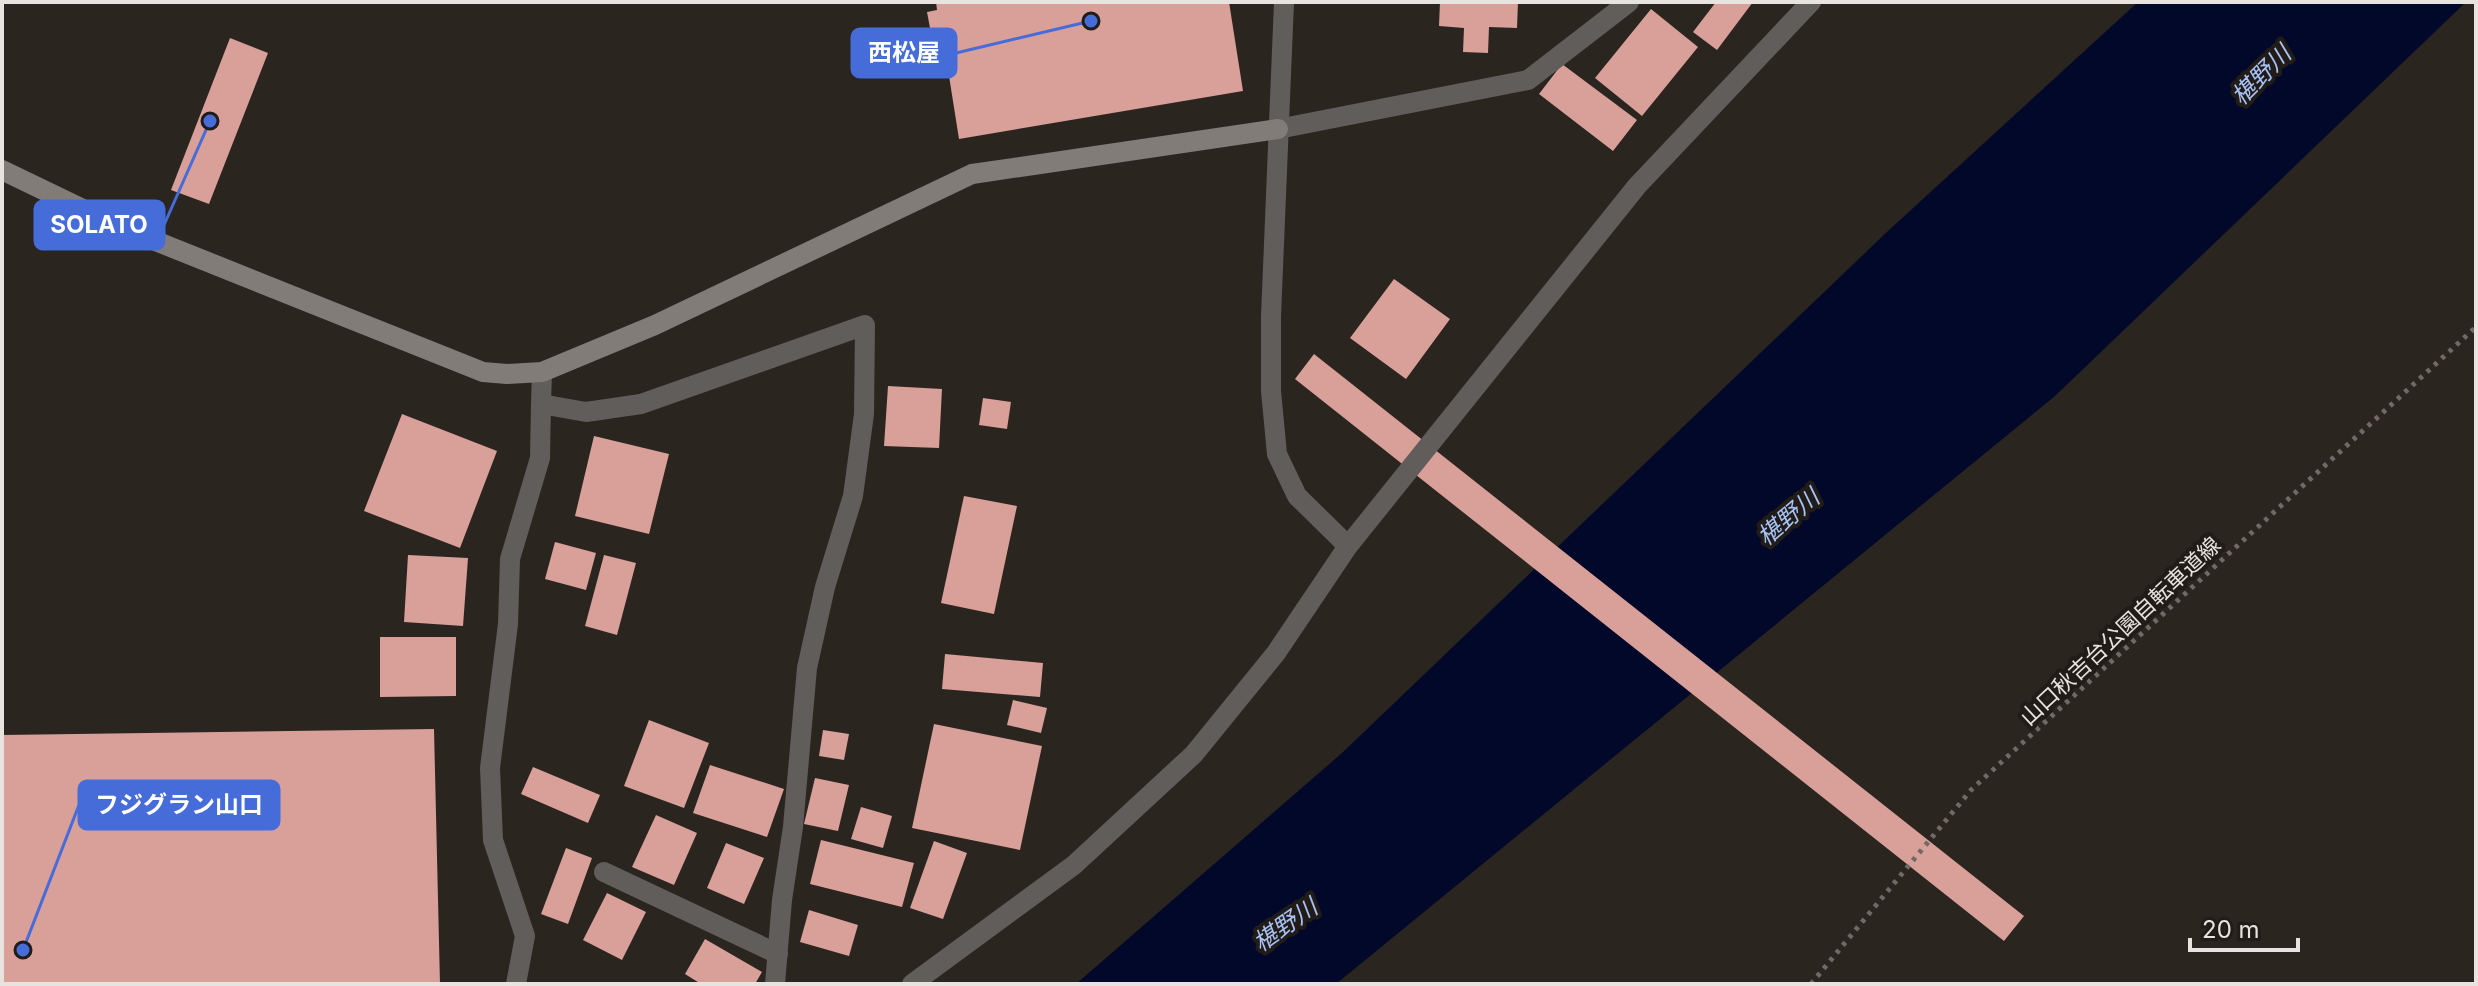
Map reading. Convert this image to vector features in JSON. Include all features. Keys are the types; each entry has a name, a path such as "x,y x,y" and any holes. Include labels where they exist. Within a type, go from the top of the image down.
{"street":[{"path":"1284,2 1271,391 1277,454 1297,496 1348,546"},
{"path":"2,170 118,226 483,372 542,372 655,325 972,174 1278,129 1528,80 1629,2"},
{"path":"912,984 1074,865 1194,754 1276,653 1348,546 1637,186 1811,2"},
{"path":"541,404 586,412 641,404 865,325 864,414 853,496 825,587 807,668 775,984"},
{"path":"516,984 525,936 493,840 490,768 508,624 510,559 540,458 542,372"},
{"path":"604,872 778,954"}],"path":[{"name":"山口秋吉台公園自転車道線","path":"1811,984 1971,790 2476,327"}],"water":[{"name":"椹野川","path":"2138,2 2466,2 2055,396 1336,984 1076,984 1342,753 1888,231"}],"building":[{"path":"936,2 1229,2 1243,91 959,139 949,76 939,76 927,12 937,10"},
{"path":"1440,2 1518,2 1517,28 1489,27 1488,53 1463,52 1464,28 1439,26"},
{"path":"1716,2 1753,2 1717,50 1693,32"},
{"path":"1651,9 1698,47 1642,116 1595,78"},
{"path":"230,38 268,53 209,204 171,190"},
{"path":"1562,64 1637,120 1613,151 1539,94"},
{"path":"1394,279 1450,319 1406,379 1350,338"},
{"path":"1314,354 2024,916 2004,941 1295,379"},
{"path":"888,386 942,389 939,448 884,446"},
{"path":"983,398 1011,402 1007,429 979,425"},
{"path":"402,414 497,451 460,548 364,511"},
{"path":"594,436 669,454 649,534 575,516"},
{"path":"964,496 1017,506 994,614 941,603"},
{"path":"555,542 596,553 586,590 545,579"},
{"path":"408,555 468,558 463,626 404,622"},
{"path":"604,555 636,563 617,635 585,626"},
{"path":"380,637 456,637 456,696 380,697"},
{"path":"945,654 1043,663 1040,697 942,689"},
{"path":"1013,700 1047,708 1041,733 1007,725"},
{"path":"649,720 709,743 684,808 624,786"},
{"path":"934,724 1042,746 1020,850 912,828"},
{"path":"434,729 440,984 2,984 2,735"},
{"path":"823,730 849,734 844,760 819,756"},
{"path":"710,765 784,789 767,837 693,813"},
{"path":"533,767 600,795 588,823 521,794"},
{"path":"815,778 849,785 838,831 804,824"},
{"path":"861,807 892,816 883,848 851,839"},
{"path":"656,815 697,833 674,885 632,867"},
{"path":"821,840 914,863 902,907 810,884"},
{"path":"934,841 967,853 943,919 910,908"},
{"path":"726,843 764,858 744,904 707,888"},
{"path":"566,848 592,858 568,924 541,914"},
{"path":"607,893 646,912 622,960 583,940"},
{"path":"809,910 858,925 849,956 800,942"},
{"path":"705,939 762,972 755,984 701,984 685,974"}],"place":[{"name":"西松屋","path":"1091,21"},
{"name":"SOLATO","path":"210,121"},
{"name":"フジグラン山口","path":"23,950"}]}
